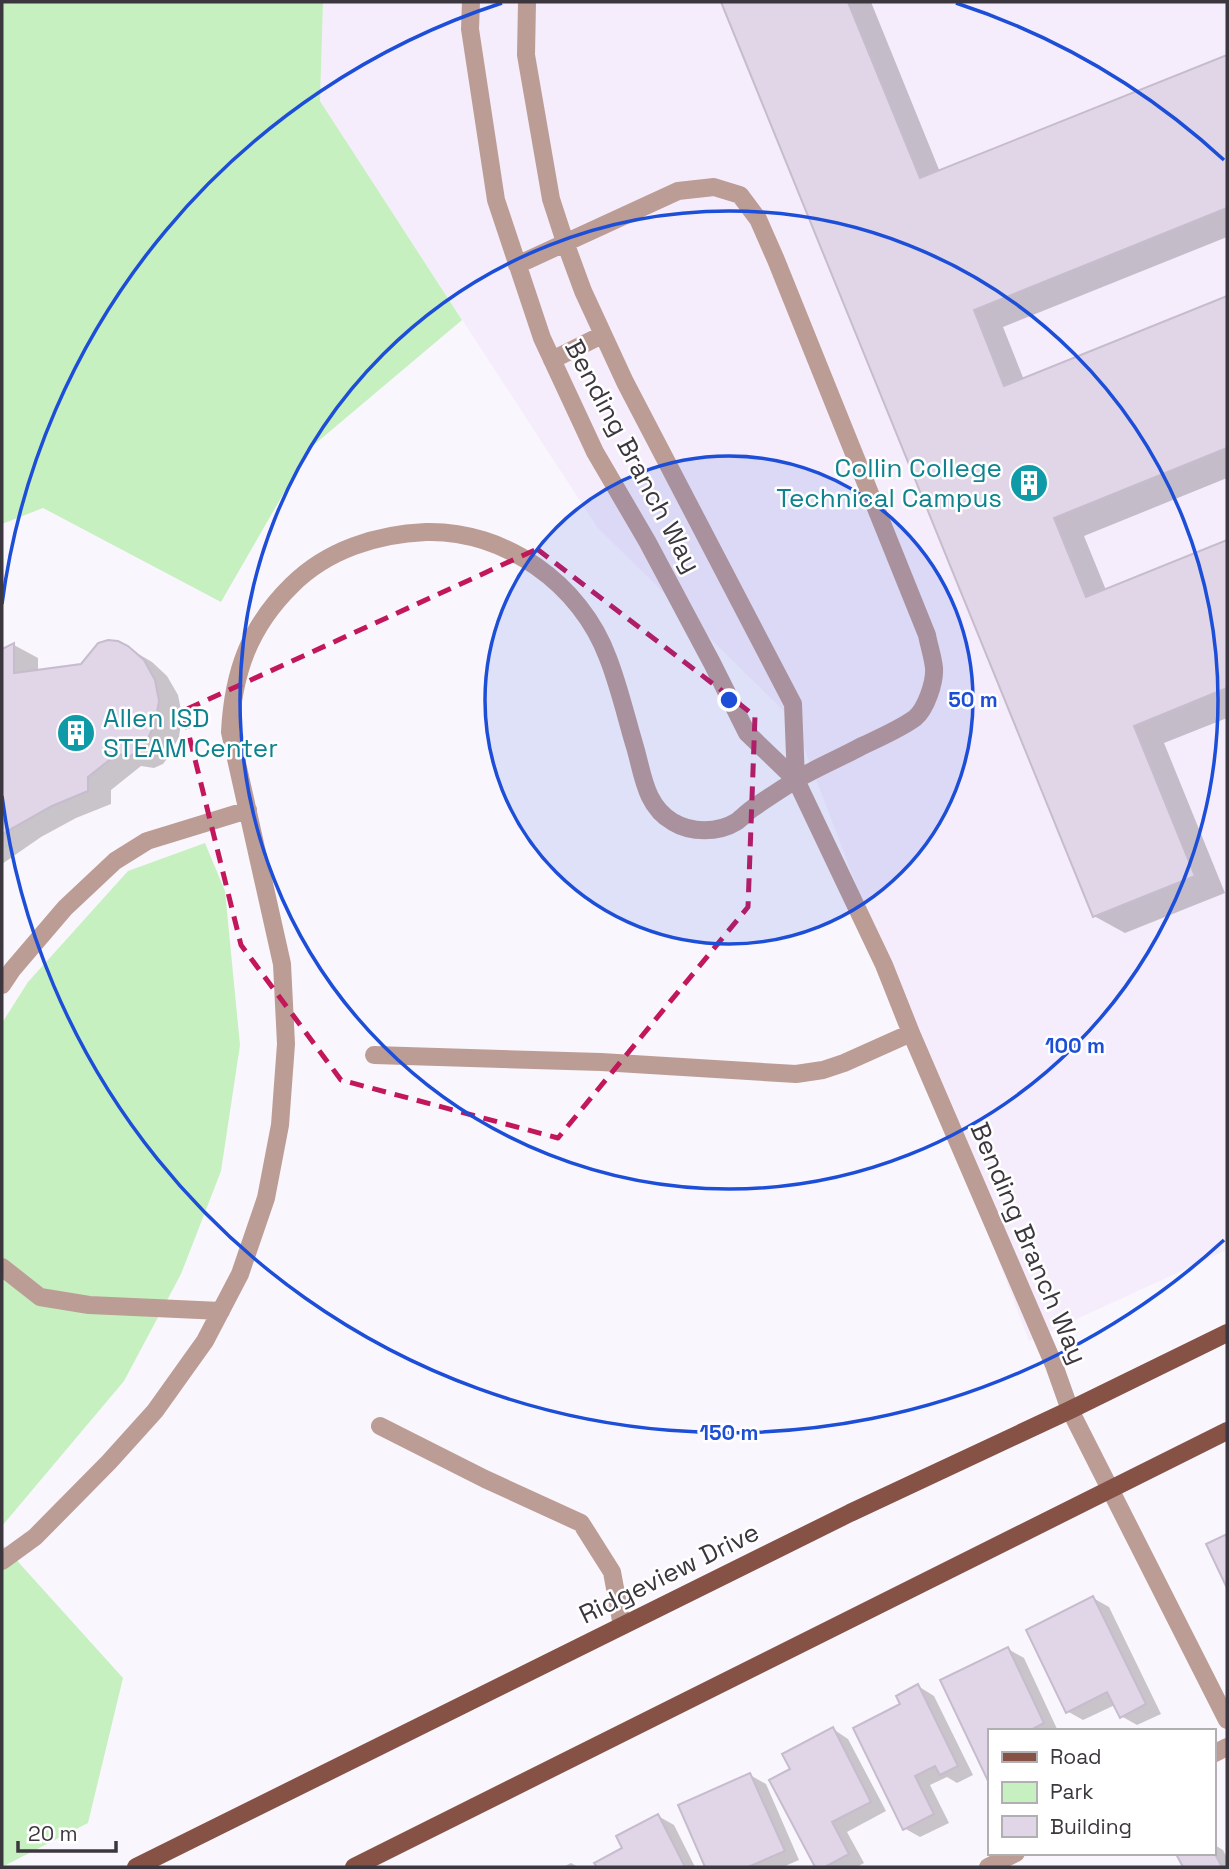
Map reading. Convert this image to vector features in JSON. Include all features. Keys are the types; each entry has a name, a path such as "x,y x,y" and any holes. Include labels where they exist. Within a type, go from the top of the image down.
{"main road":[{"name":"Ridgeview Drive","path":"136,1867 850,1513 1227,1333"},
{"path":"354,1867 1227,1431"}],"street":[{"name":"Bending Branch Way","path":"471,2 470,29 496,200 542,338 595,452 647,541 747,733 796,780 884,965 1054,1365 1070,1409 1227,1720"},
{"name":"Bending Branch Way","path":"527,2 526,55 551,199 565,242 602,335 625,382 793,704 796,780"},
{"path":"2,1561 35,1536 109,1462 155,1411 205,1341 221,1311 240,1274 266,1198 281,1125 286,1044 282,964 230,732 237,675 247,647 261,622 298,578 322,561 348,548 375,538 406,533 438,532 469,536 499,546 527,560 553,579 575,601 593,626 608,657 646,791 657,809 673,822 693,830 715,829 734,823 796,780 917,716 930,693 934,668 927,635 776,260 758,219 740,195 714,187 678,191 517,265"},
{"path":"552,360 602,335"},
{"path":"2,985 65,908 115,861 147,841 248,810"},
{"path":"374,1055 601,1062 796,1074 823,1070 844,1063 911,1033"},
{"path":"2,1267 40,1297 89,1305 221,1311"},
{"path":"380,1426 581,1523 611,1572 622,1626"},
{"path":"988,1867 1012,1855"}],"highlighted area":[{"path":"537,549 755,716 748,907 558,1138 341,1080 241,945 183,711"}],"shaded area":[{"path":"323,2 1227,2 1227,1250 1029,1341 794,721 597,527 320,101"}],"green space":[{"path":"2,2 323,2 320,101 462,320 309,449 221,602 43,508 2,524"},
{"path":"205,843 225,891 240,1045 221,1171 181,1274 124,1381 2,1526 2,1023 28,982 128,871"},
{"path":"2,1544 123,1678 88,1823 2,1867"}],"building":[{"name":"Collin College Technical Campus","path":"721,2 848,2 920,178 1227,55 1227,208 974,310 1004,386 1227,296 1227,448 1054,518 1086,597 1227,540 1227,688 1134,726 1195,876 1093,917"},
{"name":"Allen ISD STEAM Center","path":"108,640 128,646 144,660 155,680 159,701 155,723 146,743 130,756 117,754 88,777 88,791 52,806 2,834 2,649 14,643 14,673 81,664 98,643"},
{"path":"1227,1534 1227,1588 1206,1544"},
{"path":"1093,1596 1146,1704 1120,1718 1107,1692 1066,1713 1026,1630"},
{"path":"1008,1647 1044,1723 1033,1729 988,1729 988,1781 940,1680"},
{"path":"918,1684 958,1766 940,1775 935,1766 915,1776 934,1814 903,1830 853,1728 900,1704 896,1696"},
{"path":"833,1727 871,1802 832,1822 849,1854 825,1867 815,1867 769,1780 790,1769 782,1754"},
{"path":"750,1773 785,1851 748,1867 705,1867 678,1805"},
{"path":"658,1814 685,1867 597,1867 594,1863 622,1848 616,1836"},
{"path":"1215,1854 1222,1867 1183,1867 1177,1855"}],"place":[{"name":"Collin College Technical Campus","path":"1029,483"},
{"name":"Allen ISD STEAM Center","path":"76,733"}]}
